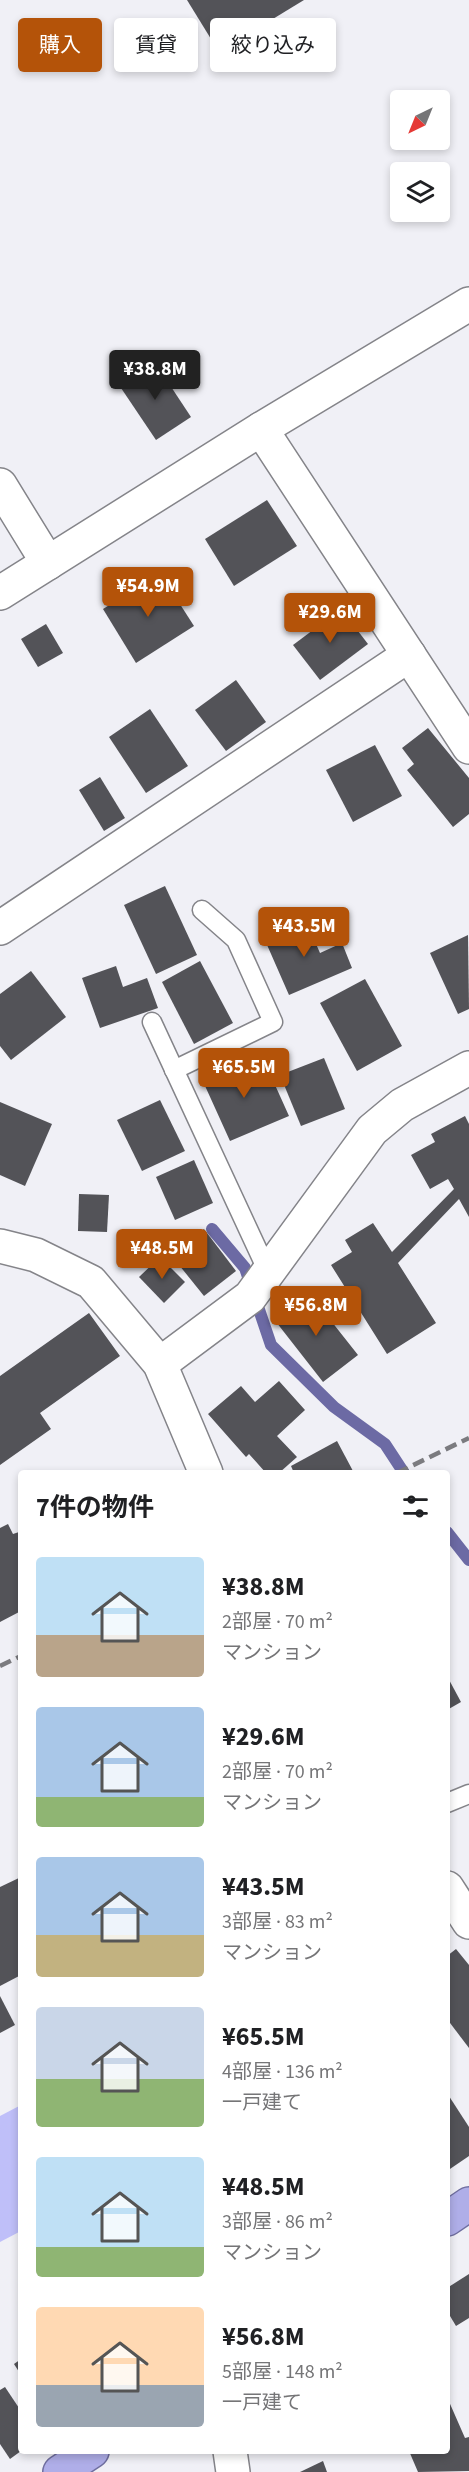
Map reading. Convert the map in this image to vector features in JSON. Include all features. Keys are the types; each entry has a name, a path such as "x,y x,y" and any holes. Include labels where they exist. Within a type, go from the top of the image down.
{"highway":[{"path":"450,2217 469,2204"},
{"path":"60,2472 87,2454"}],"street":[{"path":"0,593 261,429 469,304"},
{"path":"261,429 469,747"},
{"path":"0,485 48,563"},
{"path":"0,928 409,655"},
{"path":"160,1365 250,1297 372,1130 402,1105 469,1068"},
{"path":"0,1246 36,1255 91,1282 160,1365 205,1470"},
{"path":"450,1893 469,1922"},
{"path":"230,2454 233,2472"}],"lane":[{"path":"174,1070 273,1022 236,940 201,910"},
{"path":"152,1022 268,1272"},
{"path":"450,1802 469,1794"}],"shaded area":[{"path":"18,2107 18,2233 0,2242 0,2116"}],"building":[{"path":"187,0 304,0 275,18 210,18 210,37"},
{"path":"154,361 191,417 156,440 119,385"},
{"path":"267,500 297,546 234,586 205,539"},
{"path":"160,573 194,626 136,663 103,609"},
{"path":"341,609 368,644 320,680 293,645"},
{"path":"46,624 63,653 38,667 21,639"},
{"path":"236,680 266,722 226,751 195,710"},
{"path":"150,709 188,766 146,793 109,737"},
{"path":"428,728 469,778 469,814 453,827 407,770 414,764 402,748"},
{"path":"375,745 402,796 353,822 326,770"},
{"path":"100,777 125,818 104,831 79,790"},
{"path":"165,886 197,955 156,974 124,905"},
{"path":"306,921 320,953 342,943 352,968 289,995 264,938"},
{"path":"468,935 469,1009 458,1014 430,953"},
{"path":"200,961 233,1023 194,1044 162,982"},
{"path":"116,966 123,987 147,978 158,1008 100,1028 82,978"},
{"path":"31,971 66,1017 11,1060 0,1046 0,994"},
{"path":"365,979 402,1046 357,1071 320,1003"},
{"path":"245,1058 256,1082 271,1076 289,1116 230,1141 201,1077"},
{"path":"324,1058 345,1109 301,1126 280,1075"},
{"path":"160,1100 185,1151 142,1171 117,1120"},
{"path":"0,1102 52,1124 25,1186 0,1175"},
{"path":"465,1116 469,1124 469,1217 459,1199 398,1263 436,1323 387,1354 331,1265 352,1252 345,1240 373,1223 392,1252 454,1189 448,1179 430,1189 411,1155 435,1142 431,1134"},
{"path":"194,1160 213,1203 175,1220 156,1177"},
{"path":"79,1194 109,1195 107,1232 78,1231"},
{"path":"204,1229 236,1271 204,1296 171,1255"},
{"path":"160,1257 185,1282 164,1303 139,1277"},
{"path":"309,1293 358,1355 323,1382 273,1318 297,1299 299,1301"},
{"path":"89,1313 120,1356 40,1413 51,1429 0,1465 0,1376"},
{"path":"279,1381 305,1410 277,1436 297,1457 282,1470 263,1470 249,1454 246,1457 208,1414 241,1386 255,1402"},
{"path":"337,1441 352,1470 293,1470 291,1466"},
{"path":"8,1524 13,1534 18,1532 18,1613 0,1622 0,1528"},
{"path":"450,1682 461,1702 450,1708"},
{"path":"18,1878 18,1977 0,1986 0,1887"},
{"path":"456,1949 469,1965 469,2048 450,2023 450,1954"},
{"path":"0,1996 15,2025 0,2033"},
{"path":"450,2098 469,2127 469,2156 450,2169"},
{"path":"469,2274 469,2318 456,2326 450,2316 450,2286"},
{"path":"5,2387 18,2406 18,2453 10,2459 0,2444 0,2390"},
{"path":"450,2404 465,2438 469,2437 469,2471 418,2472 410,2454 450,2454"},
{"path":"323,2461 327,2472 300,2472"}],"waterway":[{"path":"212,1229 245,1268 271,1345 334,1407 385,1444 402,1470"},
{"path":"450,1536 469,1560"}],"railway":[{"path":"403,1470 469,1438"},
{"path":"0,1666 18,1657"}]}
